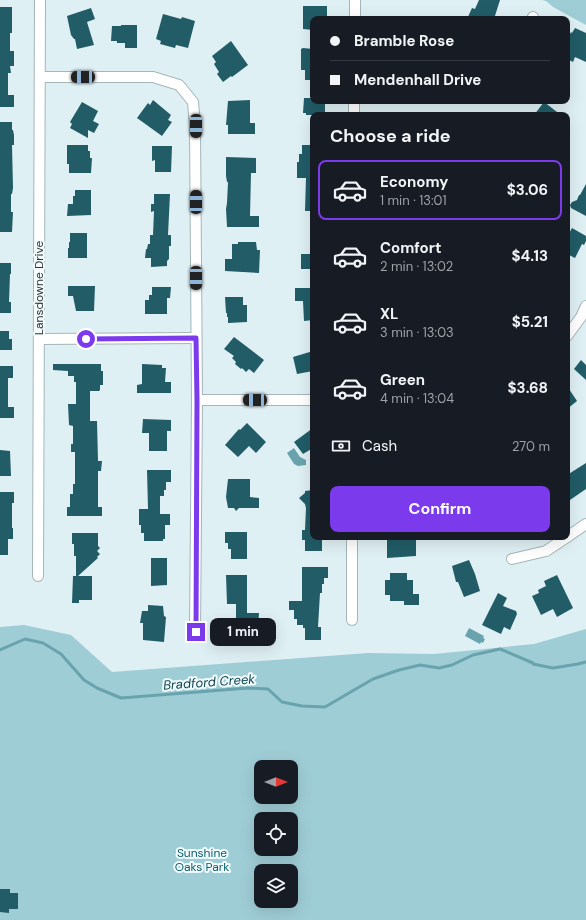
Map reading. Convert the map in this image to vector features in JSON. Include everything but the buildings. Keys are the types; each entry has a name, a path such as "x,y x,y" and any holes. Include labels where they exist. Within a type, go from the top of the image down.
{"street":[{"name":"Lansdowne Drive","path":"38,576 40,0"},
{"path":"355,0 355,16"},
{"path":"40,77 153,77 179,85 192,102 196,126 196,632"},
{"path":"570,332 581,317 586,306"},
{"path":"39,339 196,338"},
{"path":"197,400 310,400"},
{"path":"570,535 586,524"},
{"path":"352,540 352,620"},
{"path":"512,559 546,551 562,540"}],"green space":[{"path":"542,0 586,0 586,25 553,7 546,1"},
{"name":"Sunshine Oaks Park","path":"24,625 71,635 112,672 368,653 434,654 534,644 586,629 586,920 0,920 0,627"}],"shaded area":[{"path":"294,448 300,457 306,460 306,465 298,466 294,464 287,453"},
{"path":"469,628 484,636 483,638 485,639 483,643 481,642 480,644 465,636"}],"waterway":[{"name":"Bradford Creek","path":"0,650 25,639 43,643 61,654 84,680 97,688 121,698 248,688 268,689 282,702 302,706 325,707 373,679 399,670 420,665 439,668 452,665 473,655 500,649 533,664 553,668 586,662"}],"route":[{"path":"86,339 196,338 196,632"}]}
